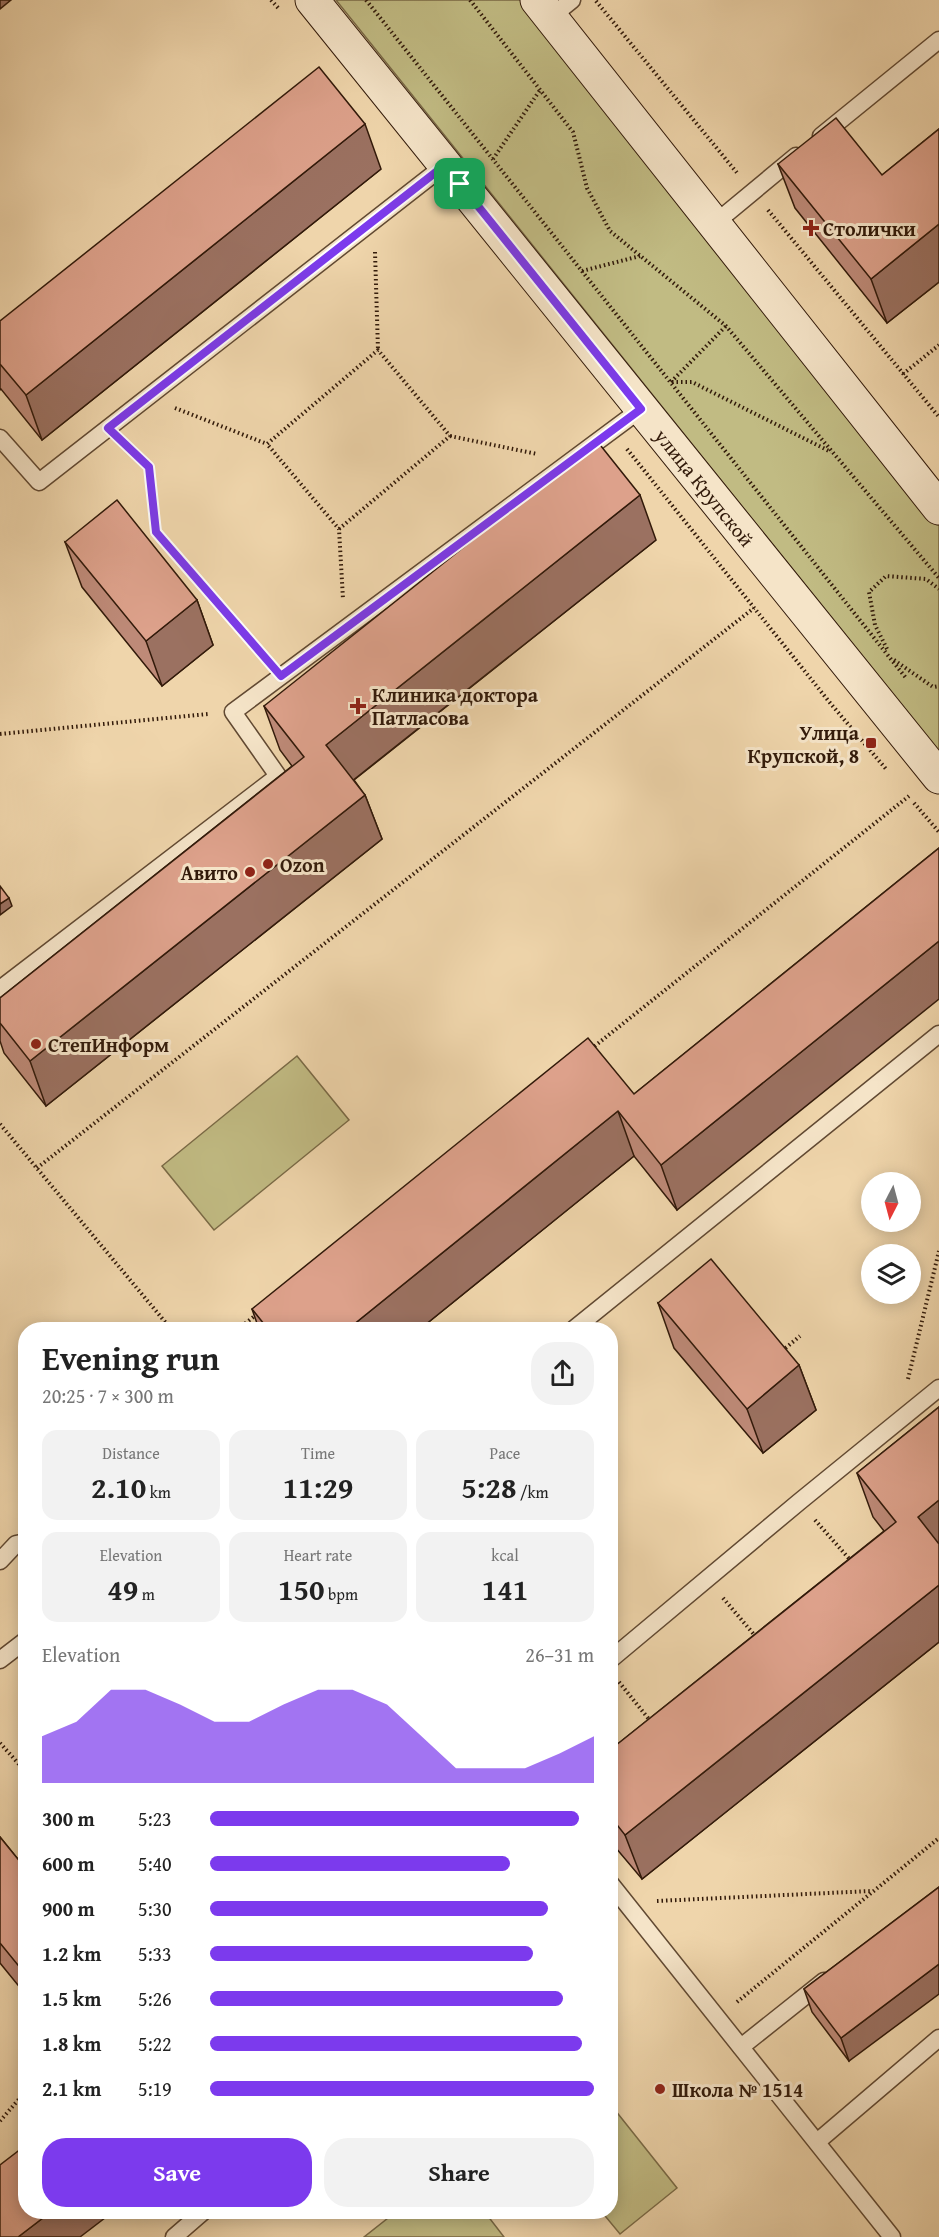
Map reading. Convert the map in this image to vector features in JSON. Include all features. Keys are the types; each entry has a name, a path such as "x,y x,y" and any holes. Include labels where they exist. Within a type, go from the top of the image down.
{"street":[{"name":"улица Крупской","path":"312,0 939,777"},
{"path":"554,6 714,224 939,508"}],"lane":[{"path":"714,224 939,40"},
{"path":"0,438 39,482 445,165"},
{"path":"0,989 279,776 232,712 641,409"},
{"path":"583,1322 939,1034"},
{"path":"618,1653 939,1388"},
{"path":"0,1561 18,1544"},
{"path":"0,1660 18,1646"},
{"path":"618,1893 892,2237"},
{"path":"741,2047 836,1971"},
{"path":"817,2142 939,2038"},
{"path":"174,2237 195,2219"}],"path":[{"path":"366,0 912,686"},
{"path":"470,0 573,132 587,188 610,231 726,326 939,579"},
{"path":"493,159 540,90"},
{"path":"374,220 378,350 450,436 570,462"},
{"path":"582,271 641,256"},
{"path":"671,382 726,326"},
{"path":"903,374 939,345"},
{"path":"267,444 378,350"},
{"path":"671,382 692,382 834,454"},
{"path":"147,398 267,444 339,529 345,628"},
{"path":"108,428 149,467 156,532 281,676"},
{"path":"339,529 450,436"},
{"path":"939,589 926,579 886,576 869,592 875,625 891,658 933,687 939,686"},
{"path":"37,1168 754,608"},
{"path":"0,734 232,712"},
{"path":"583,1055 909,796"},
{"path":"0,1124 165,1322"},
{"path":"898,1421 939,1251"},
{"path":"246,1322 256,1314"},
{"path":"782,1351 800,1336"},
{"path":"799,1502 857,1568"},
{"path":"707,1579 761,1642"},
{"path":"618,1682 655,1727"},
{"path":"0,1743 18,1763"},
{"path":"718,2018 939,1838"},
{"path":"626,1903 873,1891"},
{"path":"0,2121 18,2100"}],"shaded area":[{"path":"336,0 521,0 939,526 939,752"},
{"path":"297,1056 349,1120 214,1230 162,1166"},
{"path":"618,2114 677,2188 620,2234 608,2219 618,2219"},
{"path":"387,2219 490,2219 504,2237 364,2237"}],"building":[{"path":"319,67 365,124 26,395 0,364 0,321"},
{"path":"836,118 882,175 939,129 939,224 871,279 778,164"},
{"path":"597,441 640,495 326,745 365,795 30,1061 0,1023 0,998 304,757 264,706"},
{"path":"117,500 197,600 146,641 65,542"},
{"path":"939,848 939,941 661,1165 618,1111 357,1322 262,1322 252,1309 588,1038 634,1094"},
{"path":"0,886 9,898 0,904"},
{"path":"711,1259 799,1365 747,1409 658,1303"},
{"path":"939,1407 939,1500 918,1517 939,1544 939,1585 625,1835 618,1826 618,1744 896,1522 857,1473"},
{"path":"0,1837 18,1859 18,1965 0,1943"},
{"path":"939,1887 939,1964 841,2038 804,1989"},
{"path":"18,2151 18,2219 42,2219 18,2237 0,2237 0,2165"}],"place":[{"name":"Столички","path":"811,228"},
{"name":"Клиника доктора Патласова","path":"358,706"},
{"name":"Улица Крупской, 8","path":"871,743"},
{"name":"Ozon","path":"268,864"},
{"name":"Авито","path":"250,872"},
{"name":"СтепИнформ","path":"36,1044"},
{"name":"Школа № 1514","path":"660,2089"}],"route":[{"path":"445,165 460,184 641,409 281,676 156,532 149,467 108,428 445,165"}]}
